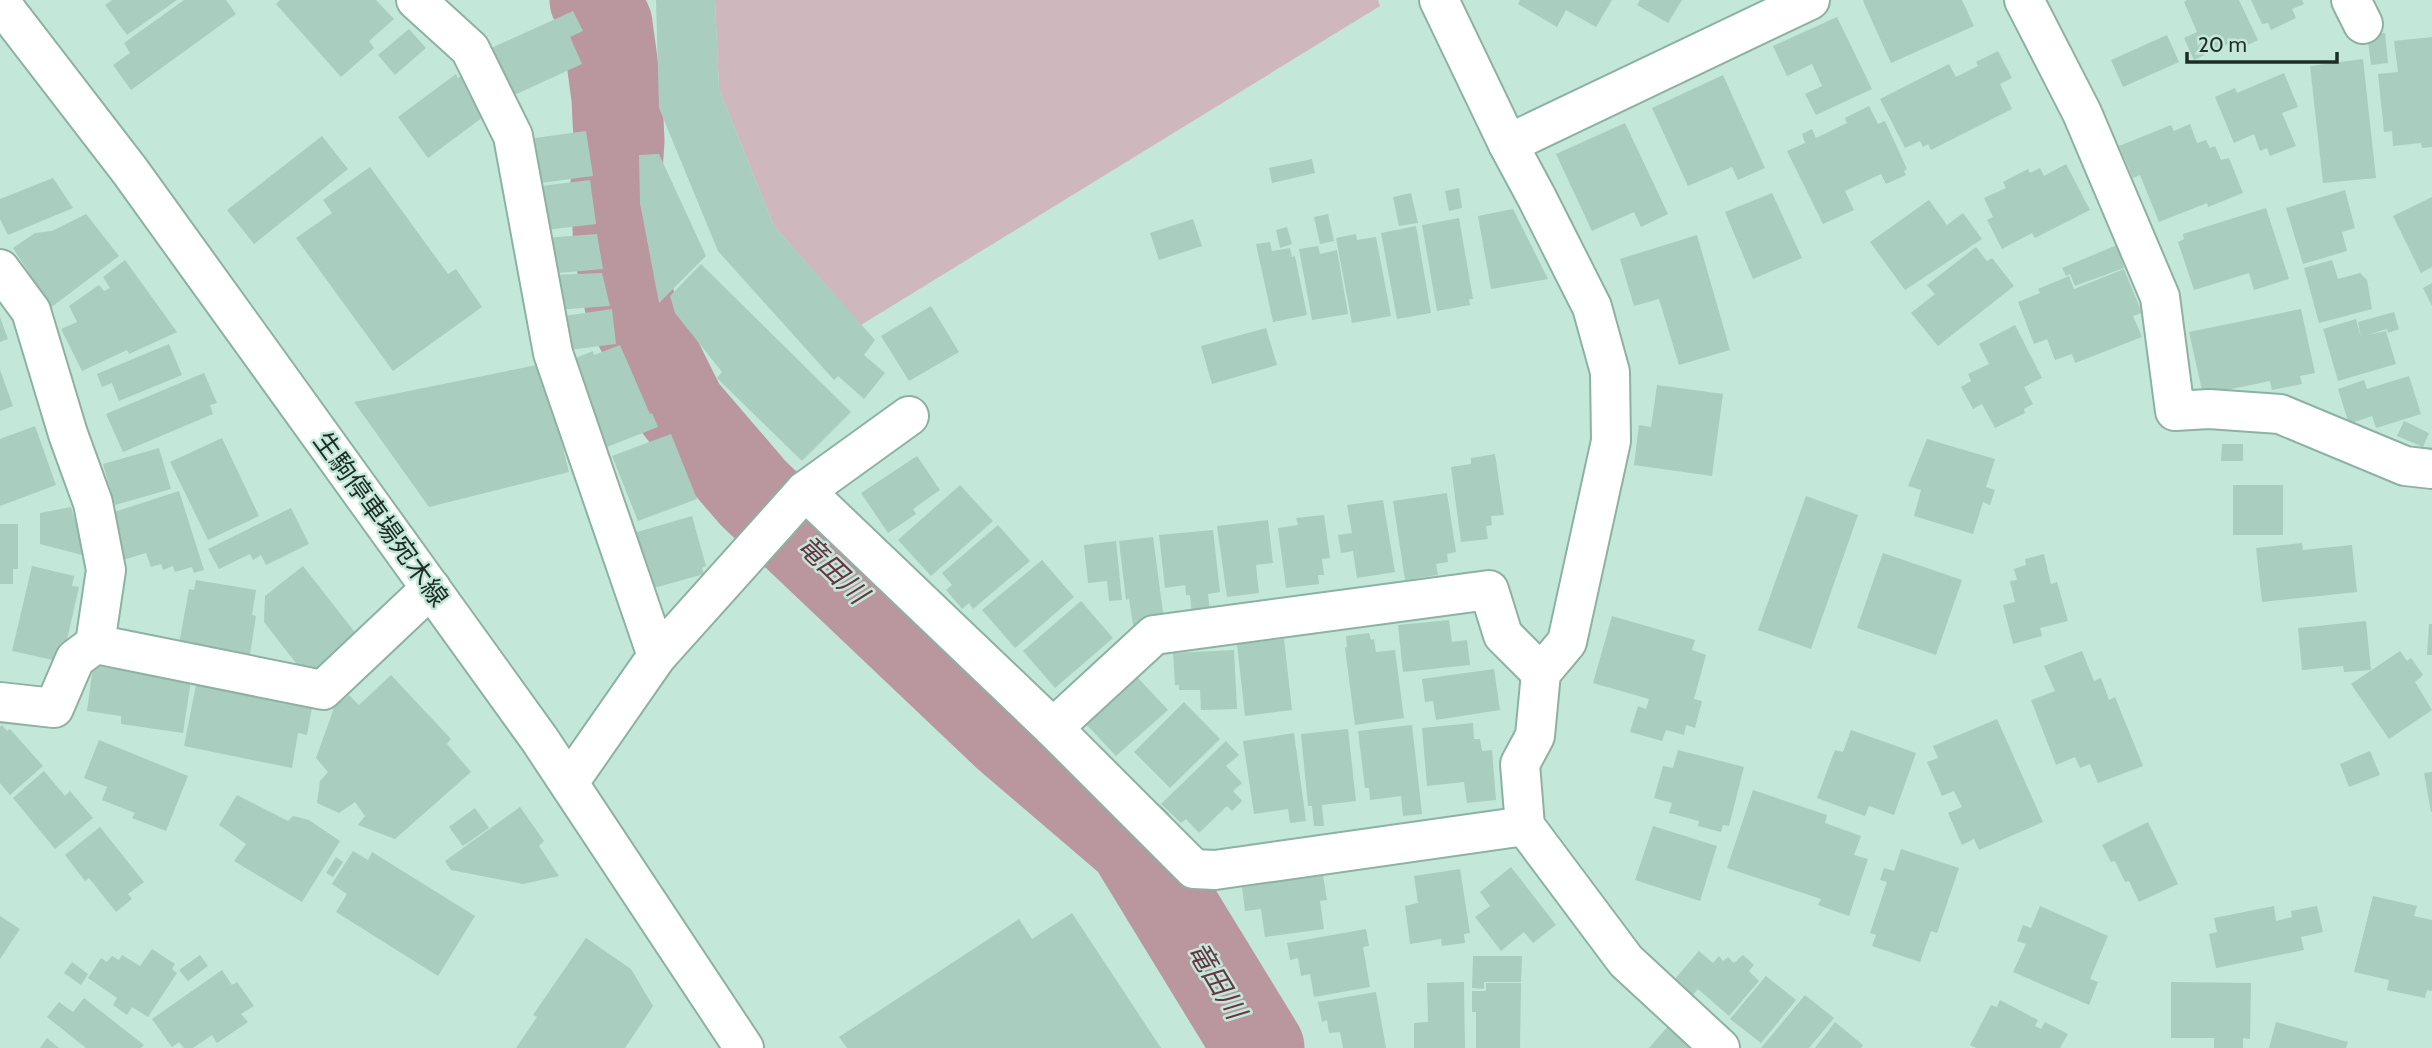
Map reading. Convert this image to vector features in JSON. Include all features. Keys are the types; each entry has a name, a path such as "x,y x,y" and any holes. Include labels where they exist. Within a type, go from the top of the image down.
{"street":[{"path":"416,0 470,49 513,136 553,353 657,656"},
{"path":"1439,0 1508,144 1592,307 1611,372 1611,441 1567,642 1541,673 1535,736 1520,764 1525,826 1626,961 1720,1048"},
{"path":"1508,144 1810,0"},
{"path":"2024,0 2082,113 2160,297 2175,411 2280,414 2405,466 2432,469"},
{"name":"生駒停車場宛木線","path":"0,2 130,171 570,781 744,1048"},
{"path":"0,269 31,311 68,435 93,503 106,570 95,644 75,659 54,708 0,702"},
{"path":"570,781 657,656 801,495 909,416"},
{"path":"801,495 1053,728 1194,869 1215,870 1525,826"},
{"path":"95,644 323,691 431,588"},
{"path":"1053,728 1154,635 1489,590 1503,635 1541,673"}],"shaded area":[{"path":"715,0 1378,0 1380,6 861,325 774,226 719,89"}],"building":[{"path":"112,0 177,0 127,35 105,5"},
{"path":"184,0 226,0 236,14 131,90 113,65 130,53 124,43"},
{"path":"280,0 376,0 394,19 369,41 374,48 341,77 276,4"},
{"path":"656,0 715,0 719,89 774,226 875,340 864,355 885,373 864,399 838,376 834,380 718,251 659,108"},
{"path":"1520,0 1612,0 1596,27 1566,10 1557,27 1518,4"},
{"path":"1640,0 1682,0 1668,23 1637,5"},
{"path":"1864,0 1962,0 1974,26 1891,63"},
{"path":"2239,0 2258,40 2239,49 2234,41 2194,60 2184,38 2197,32 2184,2"},
{"path":"2251,0 2302,0 2304,4 2292,9 2296,18 2271,30 2268,23 2262,24"},
{"path":"573,11 583,31 570,37 582,64 510,97 489,49"},
{"path":"1837,17 1872,89 1816,115 1805,94 1822,86 1812,64 1787,76 1773,46"},
{"path":"409,29 426,48 395,75 378,55"},
{"path":"2385,33 2388,63 2371,65 2367,34"},
{"path":"2167,35 2179,62 2123,87 2111,60"},
{"path":"2432,37 2432,147 2422,148 2421,143 2393,146 2392,131 2384,132 2378,74 2398,72 2394,41"},
{"path":"1998,51 2012,78 2000,84 2012,109 1931,150 1928,144 1923,147 1920,141 1905,148 1880,99 1949,64 1956,77 1978,66 1976,62"},
{"path":"2363,59 2376,178 2323,183 2310,66"},
{"path":"467,71 487,114 428,158 398,117 456,74 458,78"},
{"path":"2284,73 2298,107 2282,113 2296,146 2270,156 2267,148 2260,151 2254,134 2234,143 2215,97 2235,88 2237,93"},
{"path":"1723,75 1765,168 1738,180 1732,167 1688,186 1652,108"},
{"path":"1869,106 1878,124 1885,121 1907,169 1904,171 1906,175 1886,184 1881,174 1845,191 1854,210 1823,224 1787,151 1805,143 1802,134 1812,129 1816,138 1847,123 1845,118"},
{"path":"1625,123 1668,214 1641,227 1634,212 1592,231 1556,154"},
{"path":"2190,124 2197,143 2206,140 2210,148 2215,146 2221,160 2229,158 2243,193 2208,207 2207,203 2159,222 2140,175 2133,178 2119,146 2171,125 2174,131"},
{"path":"586,131 593,176 541,183 535,138"},
{"path":"322,136 348,169 254,244 227,210"},
{"path":"659,154 706,256 659,303 640,203 639,155"},
{"path":"1312,159 1315,173 1272,183 1269,168"},
{"path":"2066,164 2090,210 2035,238 2032,233 2002,249 1987,220 1993,217 1984,198 2006,188 2003,182 2028,169 2030,173 2040,168 2044,176"},
{"path":"370,167 448,274 456,269 482,307 393,371 296,238 332,213 323,200"},
{"path":"53,178 73,208 8,235 0,219 0,199"},
{"path":"590,180 596,224 546,230 541,186"},
{"path":"1459,188 1462,208 1449,211 1445,191"},
{"path":"2345,190 2355,228 2342,232 2347,251 2303,264 2286,208"},
{"path":"1411,193 1418,223 1399,226 1393,197"},
{"path":"1772,193 1802,258 1753,279 1725,212"},
{"path":"2432,197 2432,267 2421,273 2393,216"},
{"path":"1929,200 1947,225 1963,213 1982,239 1905,290 1870,242"},
{"path":"2266,208 2289,279 2254,290 2249,273 2194,290 2178,242 2184,239 2183,234"},
{"path":"1513,209 1548,279 1491,289 1478,216"},
{"path":"86,214 119,256 45,312 28,279 31,276 13,248 35,233 52,231"},
{"path":"1328,214 1334,241 1320,244 1314,217"},
{"path":"1459,218 1473,299 1469,299 1470,305 1437,311 1422,225"},
{"path":"1193,219 1202,246 1159,260 1150,233"},
{"path":"1416,226 1431,313 1397,319 1381,233"},
{"path":"1287,227 1292,244 1280,248 1276,230"},
{"path":"597,234 603,269 547,274 544,238"},
{"path":"1356,234 1357,240 1376,237 1391,316 1352,323 1336,238"},
{"path":"1697,235 1730,350 1679,365 1659,299 1634,306 1620,259"},
{"path":"1270,242 1272,251 1290,248 1292,257 1295,256 1307,315 1273,322 1256,244"},
{"path":"2117,245 2124,268 2075,286 2070,274 2066,276 2062,268"},
{"path":"1318,246 1320,254 1337,250 1348,314 1312,320 1299,249"},
{"path":"1976,247 1987,261 1992,258 2014,286 1938,346 1911,313 1935,294 1927,285"},
{"path":"125,260 177,332 129,354 127,350 82,371 61,329 77,322 69,306 99,285 104,291 110,288 103,277"},
{"path":"2332,260 2338,279 2360,273 2367,280 2372,309 2319,323 2304,268"},
{"path":"701,264 851,412 802,461 717,378 722,372 675,313 670,296"},
{"path":"2124,269 2142,313 2133,316 2142,337 2075,363 2072,354 2055,360 2047,339 2034,344 2018,302 2040,293 2038,289 2069,276 2074,289"},
{"path":"602,273 610,306 555,310 551,275"},
{"path":"2432,283 2432,306 2423,288"},
{"path":"931,306 959,352 909,381 881,336"},
{"path":"612,309 616,344 561,351 557,317"},
{"path":"2301,309 2315,373 2300,376 2302,384 2272,390 2270,381 2203,395 2189,332"},
{"path":"2394,312 2399,329 2388,333 2387,329 2368,335 2386,331 2396,364 2338,381 2323,329 2356,319 2361,338 2358,322"},
{"path":"0,317 8,339 0,342"},
{"path":"2015,325 2042,378 2024,387 2033,404 2024,409 2025,413 1995,428 1982,404 1973,409 1961,387 1971,381 1968,374 1989,364 1979,344"},
{"path":"1266,328 1277,365 1212,384 1201,346"},
{"path":"169,344 182,375 119,401 112,383 102,387 97,374"},
{"path":"620,345 658,427 607,447 568,361 593,351 594,355"},
{"path":"542,364 569,472 429,507 354,402"},
{"path":"0,370 13,406 0,411"},
{"path":"204,373 217,403 210,405 213,414 123,452 106,414"},
{"path":"2409,376 2421,414 2376,428 2372,416 2349,424 2338,389 2364,380 2367,389"},
{"path":"1657,385 1723,394 1712,476 1634,465 1639,425 1651,427"},
{"path":"2404,421 2429,433 2423,447 2397,436"},
{"path":"35,426 56,485 0,506 0,439"},
{"path":"671,434 697,499 638,521 612,456"},
{"path":"222,438 259,516 208,540 170,462"},
{"path":"1927,439 1995,459 1986,487 1995,490 1990,505 1983,502 1973,534 1914,516 1921,490 1908,486"},
{"path":"2222,444 2243,444 2243,461 2221,461"},
{"path":"159,448 171,489 115,505 103,464"},
{"path":"1495,454 1504,515 1491,516 1492,525 1486,526 1488,539 1461,542 1451,467 1471,464 1471,458"},
{"path":"917,456 940,490 913,509 916,514 888,533 861,493"},
{"path":"960,485 993,521 931,576 898,540"},
{"path":"2233,485 2283,485 2283,535 2233,535"},
{"path":"179,491 204,570 194,573 192,567 175,572 173,566 163,570 161,564 151,567 146,553 123,560 108,514"},
{"path":"1447,493 1456,552 1447,554 1448,562 1436,564 1438,575 1405,580 1393,501"},
{"path":"1806,496 1858,515 1811,649 1758,630"},
{"path":"1383,500 1395,572 1357,578 1353,551 1341,553 1338,535 1352,533 1347,505"},
{"path":"71,507 86,556 40,544 40,513"},
{"path":"291,508 309,544 266,565 261,555 253,560 250,554 219,569 208,549"},
{"path":"1324,515 1330,558 1322,559 1324,575 1318,575 1319,584 1286,588 1278,528 1298,525 1296,518"},
{"path":"692,516 706,566 702,568 704,574 643,591 627,535"},
{"path":"1268,520 1273,563 1256,565 1259,593 1227,597 1217,526"},
{"path":"0,524 18,524 18,569 13,569 13,584 0,584"},
{"path":"998,525 1030,561 973,609 969,603 962,609 946,590 952,585 942,573"},
{"path":"1213,530 1220,592 1208,594 1210,611 1192,614 1190,595 1186,595 1185,585 1165,588 1159,535"},
{"path":"1153,537 1164,620 1133,625 1129,599 1126,600 1119,541"},
{"path":"1116,541 1122,600 1109,601 1107,581 1088,583 1084,545"},
{"path":"2302,543 2303,550 2352,545 2357,592 2262,602 2256,548"},
{"path":"1883,553 1962,580 1936,655 1857,628"},
{"path":"2044,554 2051,584 2057,582 2068,621 2040,628 2042,636 2013,644 2003,605 2015,602 2010,581 2017,580 2014,569 2026,565 2025,559"},
{"path":"1042,560 1074,597 1015,648 982,610"},
{"path":"32,566 74,576 72,586 79,587 62,662 12,651"},
{"path":"303,566 357,635 321,671 299,667 264,622 265,596"},
{"path":"196,580 256,590 252,615 256,616 250,655 179,644 189,589 194,590"},
{"path":"1081,601 1113,638 1055,688 1023,651"},
{"path":"1612,616 1695,640 1692,650 1706,655 1694,699 1702,701 1695,728 1686,725 1684,735 1666,730 1662,741 1630,732 1638,706 1646,709 1649,699 1593,683"},
{"path":"1449,620 1452,642 1467,640 1470,665 1403,672 1398,625"},
{"path":"2366,621 2371,670 2344,672 2343,666 2302,670 2298,628"},
{"path":"2429,624 2432,624 2432,655 2427,655"},
{"path":"1369,633 1371,640 1374,639 1376,652 1395,650 1404,718 1355,725 1345,648 1346,636"},
{"path":"1284,639 1292,710 1245,716 1237,644"},
{"path":"1234,650 1237,709 1201,710 1200,690 1179,690 1179,685 1175,685 1173,653"},
{"path":"2082,651 2094,681 2101,678 2109,700 2115,697 2143,766 2098,783 2090,764 2080,768 2075,757 2056,765 2031,700 2055,691 2044,666"},
{"path":"2400,651 2407,661 2411,658 2423,675 2415,682 2432,710 2389,739 2351,684"},
{"path":"93,666 191,680 183,733 121,724 121,716 87,711"},
{"path":"1494,669 1500,710 1436,720 1433,701 1425,702 1422,679"},
{"path":"391,675 451,739 447,744 471,772 395,839 358,825 365,816 355,802 339,813 317,803 320,781 328,772 316,758 334,708 349,695 359,705"},
{"path":"1138,678 1168,710 1116,756 1086,724"},
{"path":"196,685 312,708 307,735 298,733 292,768 184,746"},
{"path":"1184,702 1220,739 1170,788 1134,752"},
{"path":"1997,719 2043,822 1979,850 1974,839 1962,845 1948,813 1962,807 1954,791 1942,796 1927,762 1938,758 1933,746"},
{"path":"1473,723 1474,739 1480,739 1482,751 1492,750 1496,800 1467,803 1464,782 1427,786 1422,728"},
{"path":"2,725 7,731 10,729 43,766 10,795 0,783"},
{"path":"1412,725 1422,814 1403,816 1401,796 1370,800 1369,788 1365,788 1358,731"},
{"path":"1348,729 1356,801 1322,805 1324,826 1314,826 1312,806 1308,806 1301,734"},
{"path":"1851,730 1916,753 1894,815 1869,806 1865,816 1817,798 1835,750 1843,752"},
{"path":"1294,733 1306,821 1290,823 1288,809 1254,814 1243,741"},
{"path":"99,740 188,776 166,831 132,818 135,813 102,800 107,787 84,778"},
{"path":"1226,741 1239,755 1226,766 1242,783 1233,791 1242,801 1232,811 1227,806 1199,833 1186,819 1181,823 1161,804"},
{"path":"1678,750 1744,767 1729,826 1723,825 1721,832 1698,826 1699,821 1669,813 1672,803 1654,798 1663,766 1673,768"},
{"path":"2370,751 2380,775 2349,787 2340,764"},
{"path":"44,771 65,796 70,791 93,818 55,849 13,798"},
{"path":"2432,772 2432,812 2431,812 2424,773"},
{"path":"1753,790 1827,815 1825,823 1861,836 1854,855 1868,859 1849,916 1818,905 1821,899 1727,868"},
{"path":"237,795 288,821 293,816 309,820 340,841 302,902 234,861 246,844 219,825"},
{"path":"520,807 544,841 539,846 559,876 523,884 451,870 445,861"},
{"path":"475,808 489,828 463,846 449,827"},
{"path":"2148,822 2178,884 2139,902 2129,881 2125,882 2115,861 2111,862 2102,845"},
{"path":"1653,826 1717,846 1700,901 1635,880"},
{"path":"100,827 144,882 128,894 132,899 116,912 89,878 85,881 65,855"},
{"path":"1901,849 1959,868 1937,933 1931,931 1920,962 1872,946 1876,935 1870,933 1887,882 1880,880 1884,868 1894,871"},
{"path":"353,851 368,860 372,852 475,916 438,976 336,912 347,894 332,884"},
{"path":"336,857 343,862 333,877 326,873"},
{"path":"1511,867 1556,925 1533,943 1524,932 1501,951 1475,917 1490,906 1480,892"},
{"path":"1460,869 1470,933 1464,934 1465,943 1442,946 1441,939 1410,944 1405,906 1418,903 1414,876"},
{"path":"1323,875 1327,900 1320,901 1324,929 1265,937 1261,909 1245,911 1242,887"},
{"path":"2373,896 2417,906 2414,916 2432,920 2432,991 2427,990 2425,998 2387,990 2389,980 2354,972"},
{"path":"2040,906 2108,936 2090,979 2098,982 2089,1005 2013,972 2026,944 2017,941 2023,925 2031,928"},
{"path":"2274,906 2276,921 2292,917 2291,911 2317,906 2323,932 2301,937 2304,950 2216,968 2209,934 2217,932 2214,918"},
{"path":"1072,913 1161,1048 847,1048 839,1037 1019,919 1032,939"},
{"path":"0,916 20,929 0,959"},
{"path":"1366,929 1369,946 1363,947 1370,987 1314,997 1310,974 1301,976 1298,958 1290,960 1287,943"},
{"path":"586,938 631,969 653,1006 625,1048 516,1048 537,1017 533,1015"},
{"path":"152,949 175,964 172,969 177,973 148,1017 132,1007 127,1015 113,1005 117,998 88,978 101,958 107,962 112,956 119,960 122,955 140,966"},
{"path":"1699,951 1713,963 1719,956 1723,961 1728,957 1734,963 1743,955 1754,965 1749,971 1759,981 1729,1016 1698,989 1692,996 1674,980"},
{"path":"200,955 208,966 188,981 179,970"},
{"path":"1473,956 1522,956 1521,982 1484,982 1484,989 1472,988"},
{"path":"72,962 88,974 81,985 64,973"},
{"path":"222,970 232,985 237,982 254,1006 241,1014 248,1022 217,1043 212,1035 193,1048 184,1048 179,1042 172,1047 152,1019"},
{"path":"1766,976 1796,1000 1761,1043 1730,1019"},
{"path":"1464,982 1465,1048 1414,1048 1414,1023 1428,1022 1427,983"},
{"path":"2171,982 2251,983 2250,1039 2243,1038 2243,1048 2214,1048 2214,1038 2171,1038"},
{"path":"1486,983 1521,983 1520,1048 1476,1048 1476,1012 1472,1012 1472,991 1486,991"},
{"path":"1376,992 1386,1048 1343,1048 1340,1032 1329,1033 1327,1020 1322,1022 1318,1002"},
{"path":"1805,995 1834,1018 1809,1048 1761,1048"},
{"path":"84,998 144,1045 141,1048 86,1048 47,1017 59,1002 73,1012"},
{"path":"2000,1000 2038,1020 2035,1026 2041,1029 2045,1022 2068,1034 2060,1048 1976,1048 1970,1045 1991,1005 1997,1007"},
{"path":"1835,1022 1863,1045 1861,1048 1815,1048"},
{"path":"2276,1022 2348,1042 2346,1048 2269,1048"},
{"path":"1669,1025 1695,1048 1649,1048"},
{"path":"47,1038 59,1048 40,1048"}],"waterway":[{"name":"竜田川","path":"595,0 607,24 617,98 619,141 616,184 619,249 631,309 681,409 753,493 1009,736 1133,842 1259,1048"}]}
